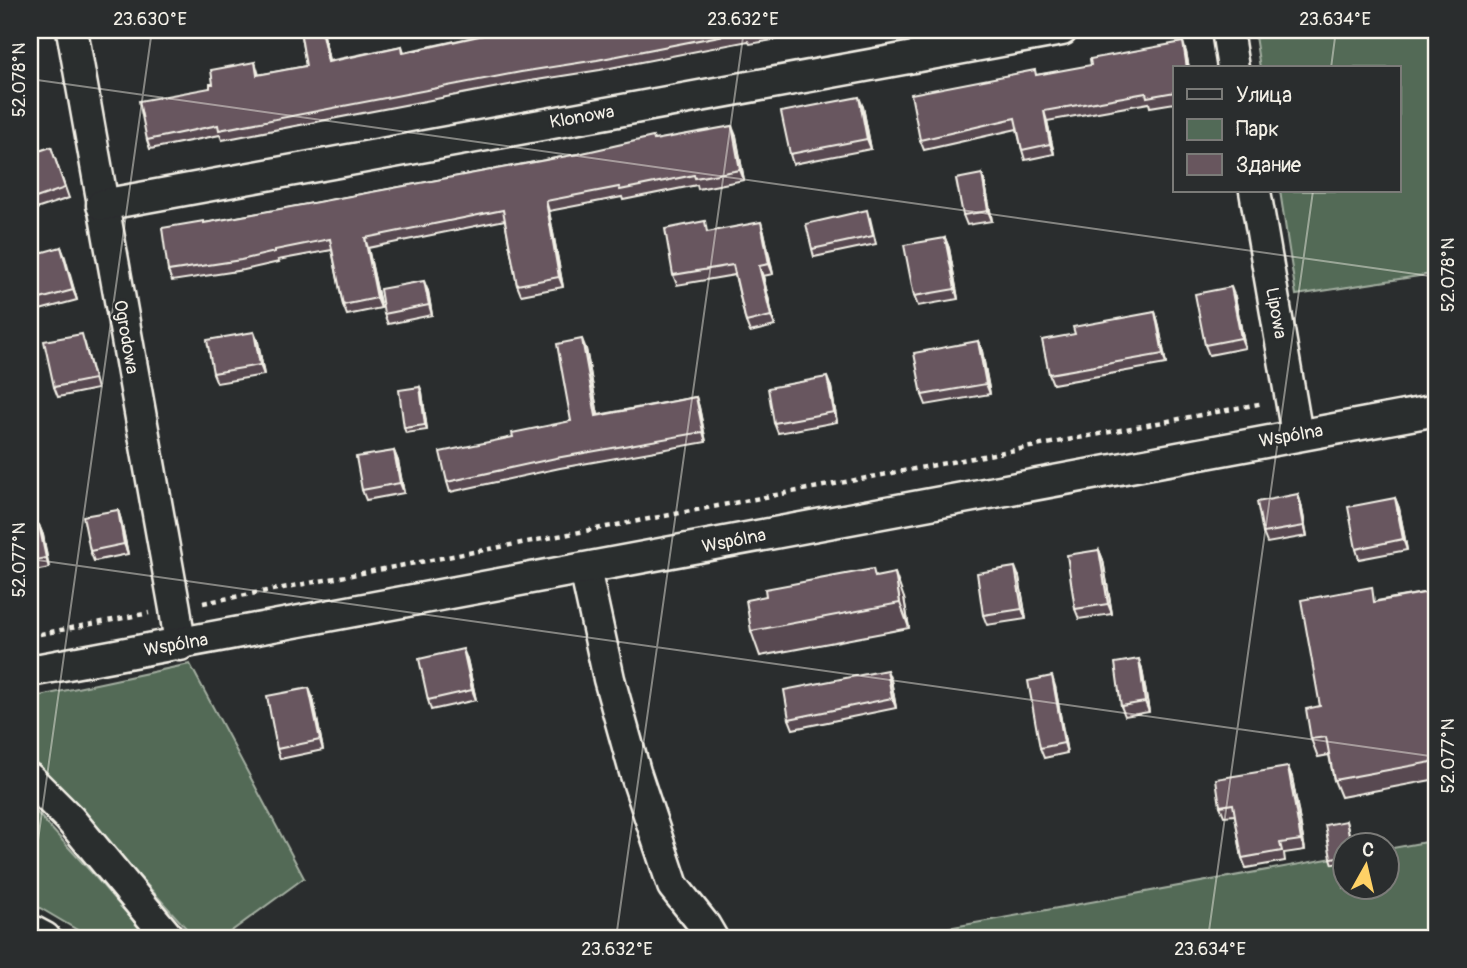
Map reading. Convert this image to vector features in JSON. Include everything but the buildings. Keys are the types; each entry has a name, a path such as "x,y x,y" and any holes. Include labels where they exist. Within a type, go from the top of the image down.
{"street":[{"name":"Ogrodowa","path":"72,30 180,645"},
{"name":"Klonowa","path":"102,205 1062,30"},
{"path":"1227,30 1233,66"},
{"name":"Lipowa","path":"1255,192 1297,435"},
{"name":"Wspólna","path":"30,671 1437,410"},
{"path":"585,569 609,679 635,772 673,886 712,938"},
{"path":"30,779 70,819 169,938"},
{"path":"30,930 45,938"}],"path":[{"path":"195,605 1291,398"},
{"path":"30,636 152,612"}],"green space":[{"path":"1254,30 1437,30 1437,295 1432,274 1296,295 1280,192 1400,192 1400,66 1260,66"},
{"path":"190,664 304,878 222,938 195,938 30,756 30,698"},
{"path":"30,805 148,938 91,938 30,902"},
{"path":"1437,840 1437,938 893,938 1330,859 1330,902 1400,902 1400,847"}]}
